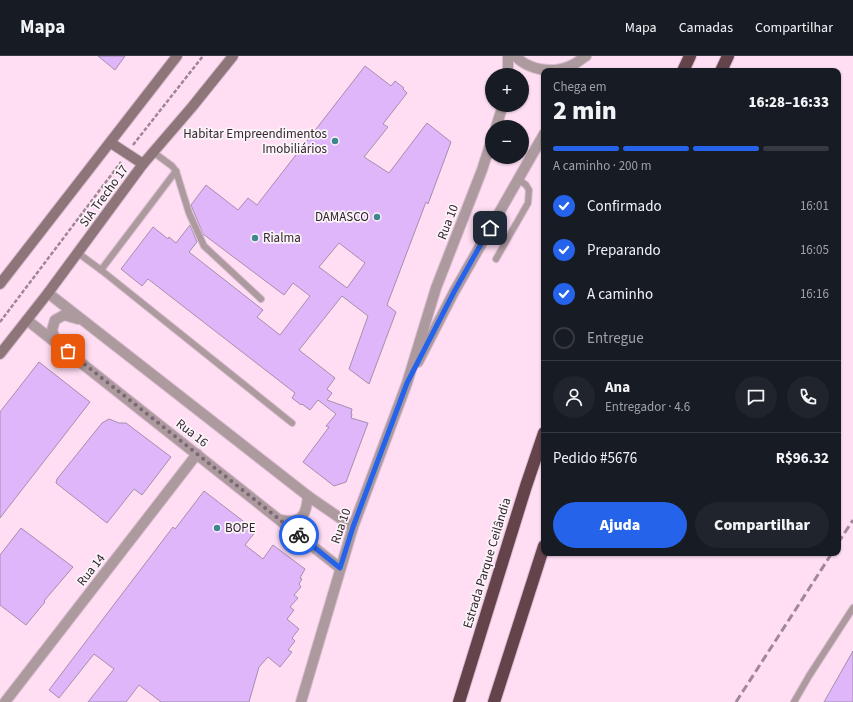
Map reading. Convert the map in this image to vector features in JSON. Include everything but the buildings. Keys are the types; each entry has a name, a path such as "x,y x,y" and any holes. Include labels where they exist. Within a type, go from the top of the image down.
{"highway":[{"path":"684,68 690,56"},
{"path":"722,68 728,56"},
{"name":"Estrada Parque Ceilândia","path":"459,702 541,442"},
{"path":"494,702 541,555"}],"main road":[{"name":"SIA Trecho 17","path":"1,282 178,56"},
{"name":"SIA Trecho 17","path":"0,354 48,293 143,164 233,56"},
{"path":"111,143 143,164"}],"street":[{"path":"508,56 508,68"},
{"path":"515,56 521,62 541,69"},
{"path":"564,68 571,66 587,56"},
{"path":"581,68 587,56"},
{"name":"Rua 10","path":"407,383 454,292 541,139"},
{"name":"Rua 10","path":"301,702 353,527 407,383 436,288 485,161"},
{"name":"Rua 16","path":"48,293 308,496 353,527"},
{"path":"56,342 52,330 55,320 64,315 81,320"},
{"name":"Rua 16","path":"27,320 340,568"},
{"name":"Rua 14","path":"5,702 197,454"},
{"path":"279,519 292,522 302,518 307,509 308,496"}],"lane":[{"path":"154,152 176,171 189,213 204,246 261,299"},
{"path":"102,270 176,171"},
{"path":"496,259 528,203 529,190 526,185 518,179"},
{"path":"78,253 102,270 292,423"},
{"path":"794,702 853,608"}],"path":[{"path":"0,322 127,153 203,56"}],"railway":[{"path":"841,538 853,520"},
{"path":"736,702 830,556"}],"way so far":[{"path":"68,351 299,535"}],"place":[{"name":"Habitar Empreendimentos Imobiliários","path":"335,141"},
{"name":"DAMASCO","path":"377,217"},
{"name":"Rialma","path":"255,238"},
{"name":"BOPE","path":"217,528"}],"route":[{"path":"299,535 340,568 353,527 407,383 454,292 490,228"}]}
